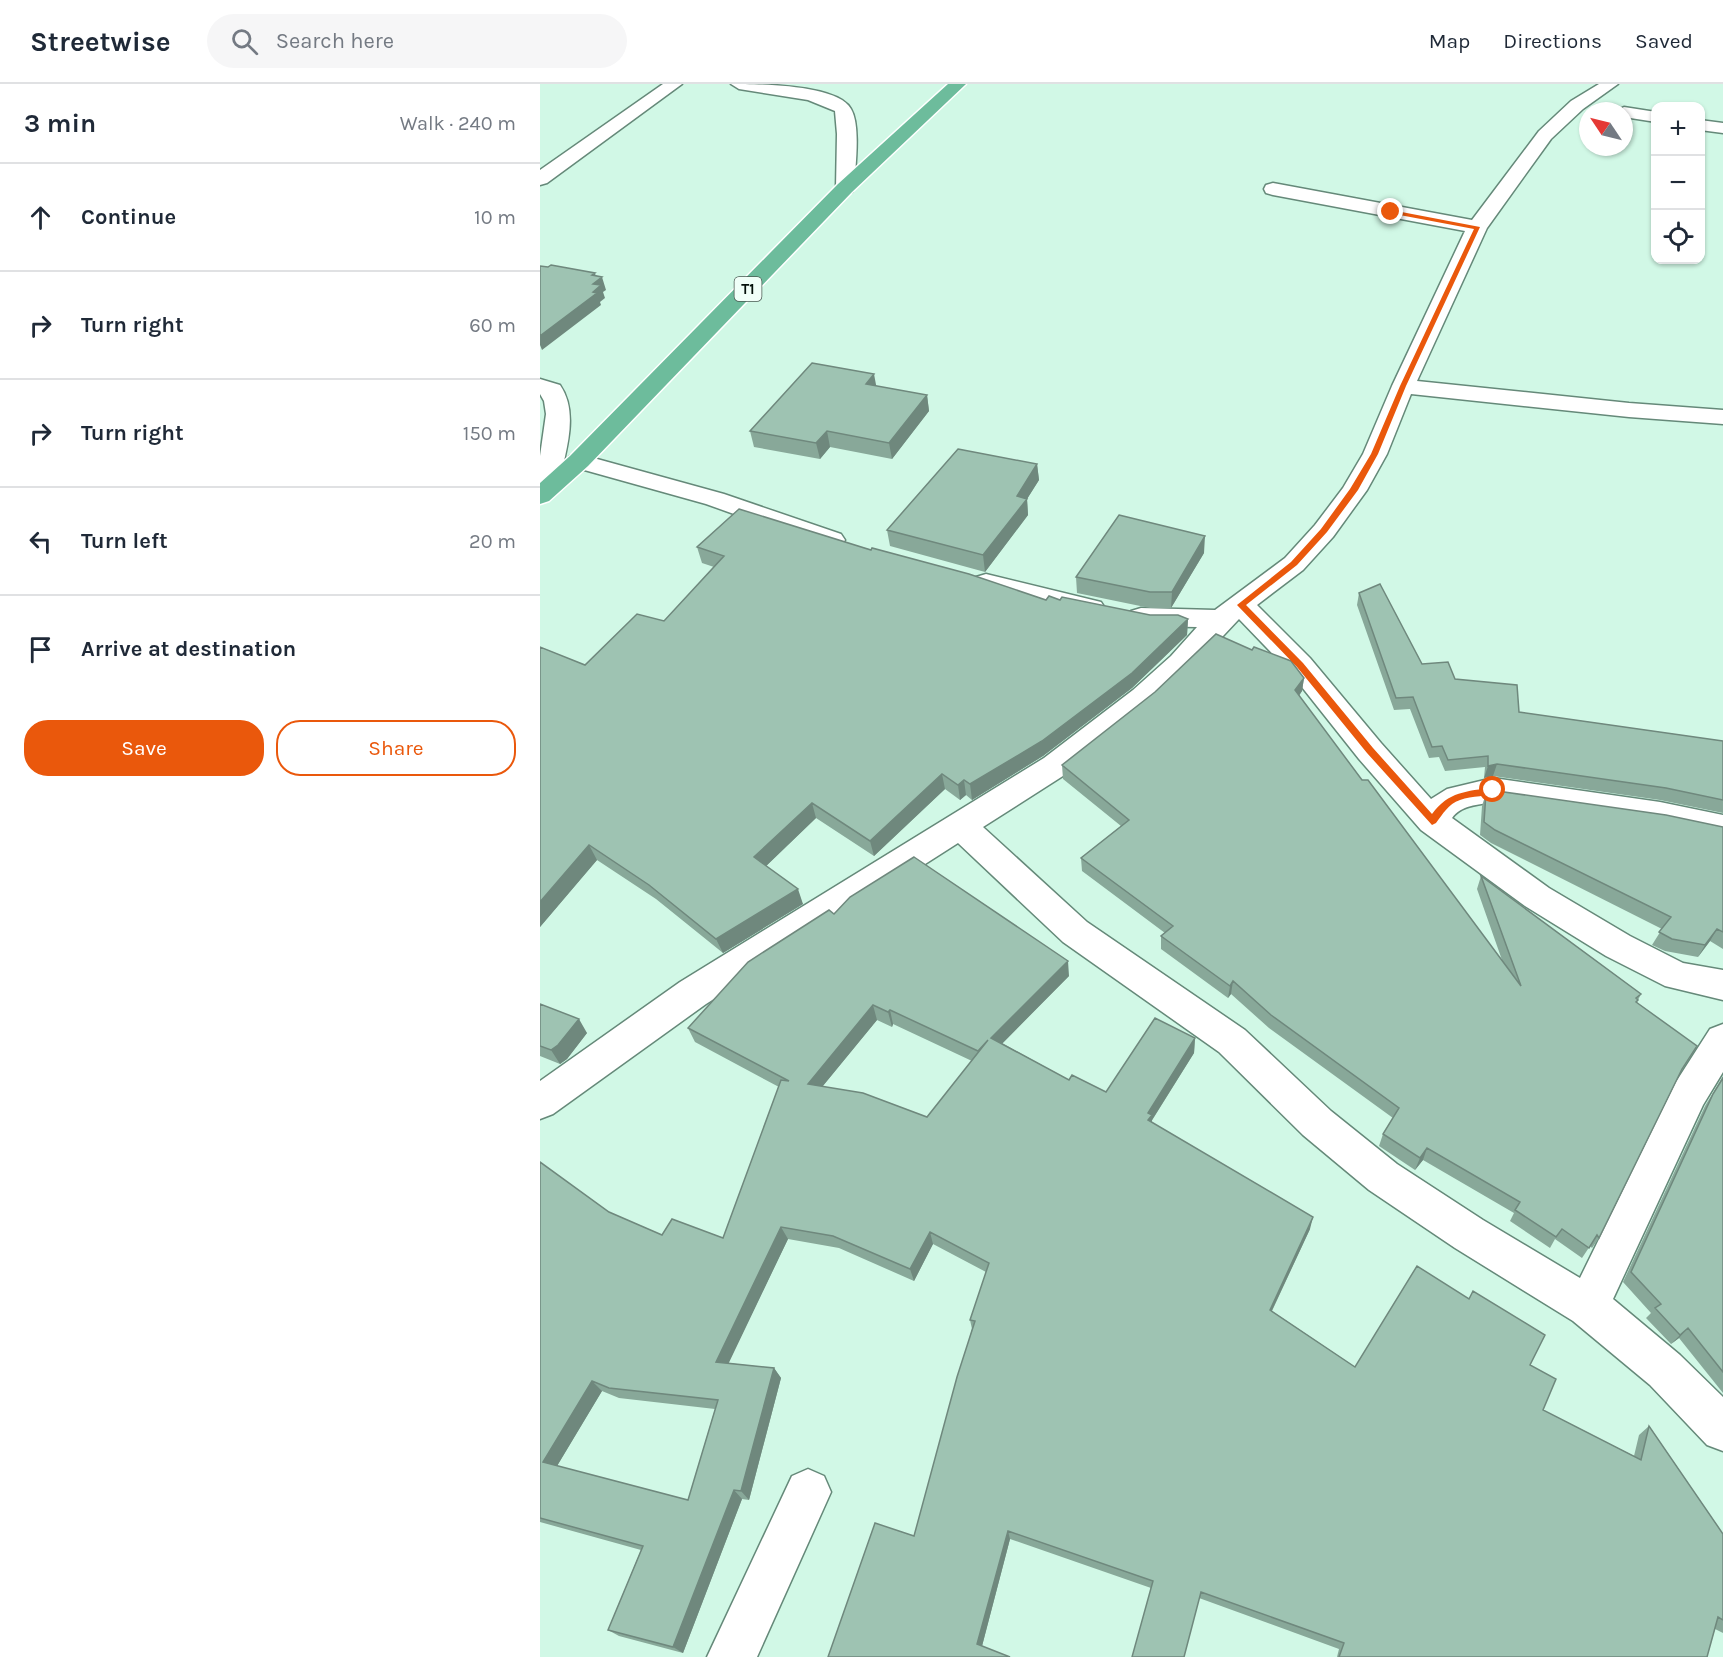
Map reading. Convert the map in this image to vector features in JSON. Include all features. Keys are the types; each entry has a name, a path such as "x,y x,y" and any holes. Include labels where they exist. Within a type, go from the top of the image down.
{"highway":[{"name":"T1","path":"542,494 579,461 845,188 958,84"}],"street":[{"path":"540,179 675,84"},
{"path":"739,84 814,96 834,102 843,110 846,122 845,188"},
{"path":"540,1102 693,993 1055,766 1102,731 1181,663 1231,612 1294,564 1324,531 1354,490 1375,454 1403,386 1477,227 1545,135 1577,105 1610,84"},
{"path":"1633,113 1651,116"},
{"path":"1705,125 1723,128"},
{"path":"1273,189 1477,227"},
{"path":"540,386 552,390 557,401 557,423 542,494"},
{"path":"1403,386 1629,410 1723,417"},
{"path":"579,461 714,499 854,547"},
{"path":"966,578 1150,618 1231,612 1300,665 1370,751 1432,821 1538,897 1618,946 1677,976 1723,985"},
{"path":"1432,821 1445,804 1458,796 1493,790 1660,814 1723,827"},
{"path":"960,825 1075,933 1232,1041 1317,1123 1383,1177 1469,1234 1588,1306 1665,1371 1723,1429"},
{"path":"1588,1306 1689,1094 1723,1040"},
{"path":"732,1657 808,1492"}],"building":[{"path":"551,265 595,273 592,275 602,277 593,284 601,285 593,292 597,293 540,336 540,266"},
{"path":"812,363 874,374 866,384 927,395 889,443 827,431 816,443 750,431"},
{"path":"958,449 1037,464 1017,496 1027,499 983,555 887,530"},
{"path":"739,509 871,550 872,548 969,574 1046,600 1049,596 1060,600 1062,597 1150,615 1178,615 1188,619 1132,673 1042,741 970,784 964,780 958,785 942,774 870,841 812,803 754,857 798,889 716,939 649,885 589,845 540,902 540,647 585,665 637,614 664,621 724,556 697,547"},
{"path":"1119,515 1205,536 1172,592 1150,592 1076,577"},
{"path":"1380,584 1422,664 1448,662 1455,679 1517,685 1519,712 1723,741 1723,800 1666,788 1497,764 1488,766 1488,756 1448,760 1442,746 1432,747 1413,697 1396,698 1359,593"},
{"path":"1216,634 1252,650 1254,647 1291,661 1304,678 1295,690 1362,780 1368,780 1521,986 1481,876 1641,994 1636,998 1638,1000 1636,1002 1697,1046 1682,1069 1599,1238 1597,1235 1589,1248 1562,1229 1556,1237 1515,1210 1520,1202 1427,1148 1420,1158 1383,1134 1399,1108 1271,1015 1233,981 1230,986 1161,936 1173,926 1081,858 1129,820 1062,765 1155,692"},
{"path":"1497,791 1666,815 1723,827 1723,932 1717,929 1705,945 1672,939 1659,932 1671,917 1495,830 1484,822 1486,793"},
{"path":"914,857 1068,961 991,1038 1069,1080 1072,1075 1106,1092 1155,1018 1195,1038 1148,1113 1152,1115 1148,1120 1313,1217 1270,1310 1355,1367 1417,1266 1469,1299 1473,1291 1545,1335 1530,1365 1556,1379 1543,1410 1641,1460 1649,1426 1723,1534 1723,1620 1718,1617 1707,1657 1339,1657 1344,1643 1201,1592 1184,1657 1132,1657 1153,1581 1008,1531 977,1644 1010,1657 828,1657 875,1523 914,1536 957,1377 975,1321 970,1320 989,1263 930,1232 910,1269 833,1236 781,1227 716,1362 774,1368 741,1491 734,1490 673,1647 608,1630 643,1546 540,1518 540,1162 609,1212 662,1235 672,1219 723,1238 781,1080 789,1081 688,1028 748,962 829,910 834,914 850,897","holes":["873,1005 888,1012 890,1010 978,1051 988,1040 927,1117 863,1093 808,1084","592,1381 609,1388 718,1400 688,1500 543,1462"]},
{"path":"540,1004 579,1019 558,1045 551,1050 540,1046"},
{"path":"1723,1078 1723,1372 1688,1328 1680,1335 1655,1308 1661,1304 1631,1272 1713,1094"}],"route":[{"path":"1391,212 1477,227 1403,386 1375,454 1354,490 1324,531 1294,564 1241,605 1278,640 1370,751 1432,821 1445,804 1458,796 1493,790"}]}
